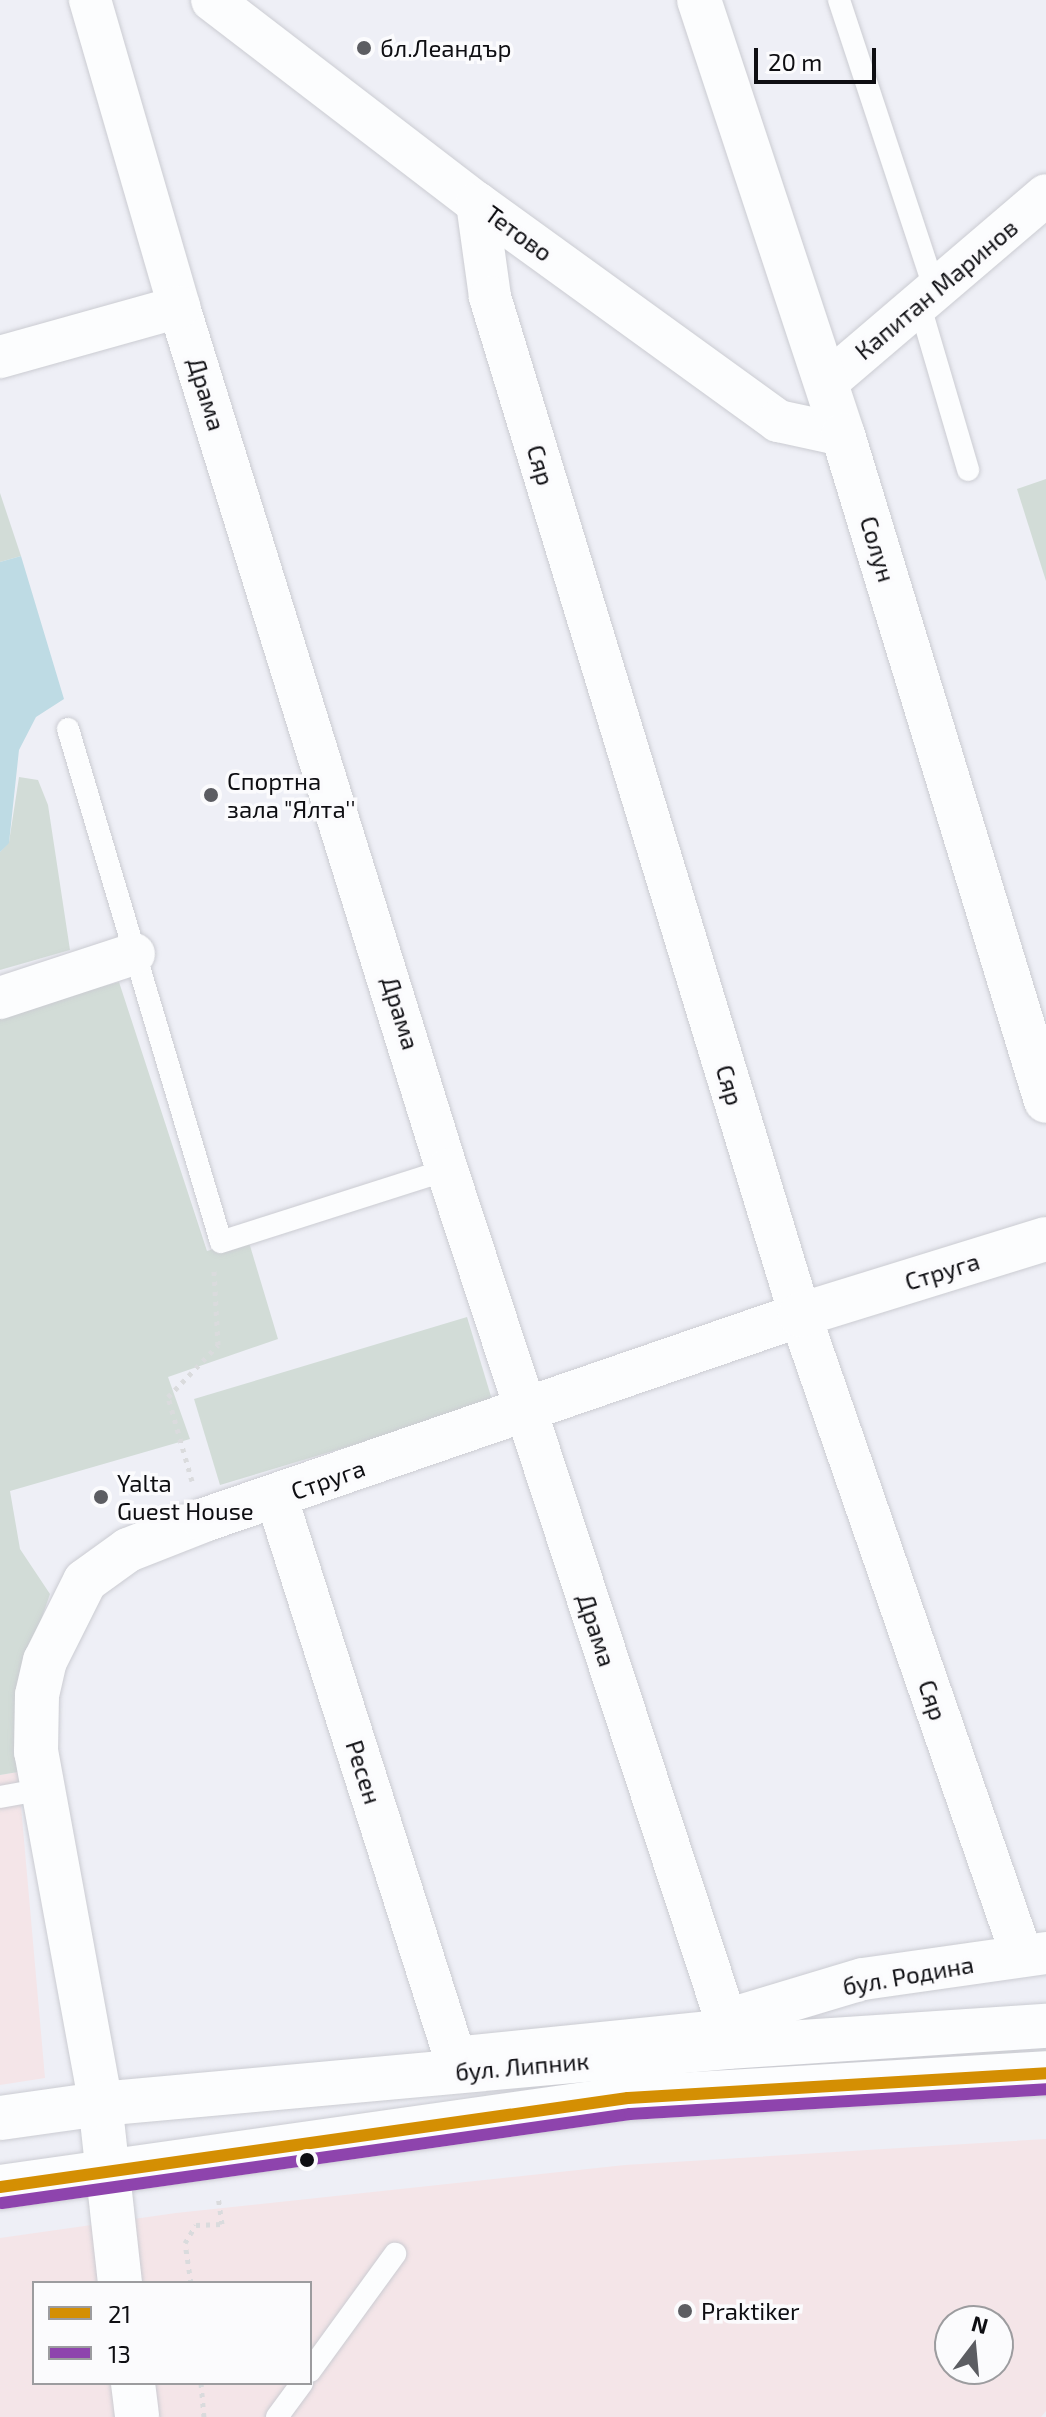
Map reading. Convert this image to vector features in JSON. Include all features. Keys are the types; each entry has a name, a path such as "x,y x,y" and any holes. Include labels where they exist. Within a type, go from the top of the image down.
{"street":[{"name":"Драма","path":"90,0 179,307 447,1170 726,2020"},
{"name":"Тетово","path":"212,0 477,203 778,421 843,435"},
{"name":"Солун","path":"699,0 843,435 1046,1101"},
{"name":"Капитан Маринов","path":"826,383 1046,195"},
{"name":"Сяр","path":"477,203 490,297 800,1315 1034,1955"},
{"path":"0,357 179,307"},
{"path":"0,998 134,954"},
{"name":"Струга","path":"120,2281 100,2104 36,1752 37,1695 59,1626 85,1581 128,1550 276,1496 800,1315 1046,1239"},
{"name":"Ресен","path":"276,1496 452,2048"},
{"name":"бул. Родина","path":"726,2020 863,1979 1034,1955"},
{"name":"бул. Липник","path":"0,2118 100,2104 727,2047 1046,2026"},
{"name":"бул. Липник","path":"0,2187 628,2098 1046,2073"},
{"path":"133,2385 137,2417"}],"lane":[{"path":"839,0 927,296 968,470"},
{"path":"68,729 221,1242 447,1170"},
{"path":"0,1797 44,1789"},
{"path":"452,2048 726,2020"},
{"path":"312,2368 395,2254"},
{"path":"277,2417 301,2385"}],"path":[{"path":"181,1445 168,1397 218,1345 212,1213"},
{"path":"201,2385 204,2417"}],"shaded area":[{"path":"1046,479 1046,581 1017,489"},
{"path":"0,493 21,556 0,562"},
{"path":"19,777 38,780 48,805 70,950 0,970 0,852 9,842"},
{"path":"119,982 207,1251 248,1239 278,1339 168,1377 190,1439 10,1491 20,1549 50,1594 18,1687 18,1772 0,1775 0,1014"},
{"path":"467,1317 493,1403 220,1485 194,1399"},
{"path":"18,1772 45,2078 0,2085 0,1775"},
{"path":"1046,2139 1046,2411 1041,2417 0,2417 0,2238 176,2213 625,2165"}],"water":[{"path":"21,556 64,699 36,717 19,750 9,843 0,852 0,562"}],"transit line":[{"name":"21","path":"0,2187 628,2098 1046,2073"},
{"name":"13","path":"2,2203 630,2114 1046,2089"}],"place":[{"name":"бл.Леандър","path":"364,48"},
{"name":"Спортна зала \"Ялта''","path":"211,795"},
{"name":"Yalta Guest House","path":"101,1497"},
{"name":"Praktiker","path":"685,2311"}]}
